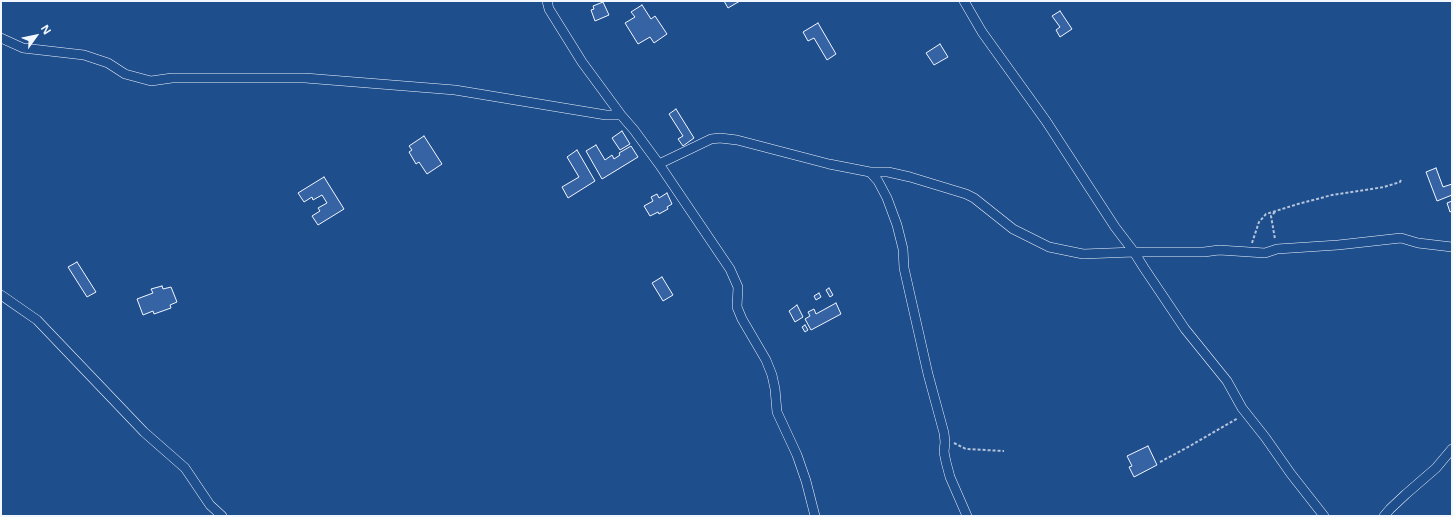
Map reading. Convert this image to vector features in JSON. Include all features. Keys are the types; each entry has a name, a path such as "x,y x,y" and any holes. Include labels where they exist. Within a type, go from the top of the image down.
{"street":[{"path":"547,1 549,9 582,62 621,116 634,130 659,164 730,269 738,287 737,307 769,368 775,389 777,412 797,455 806,481 815,516"},
{"path":"964,1 982,32 1046,121 1115,227 1134,252 1186,329 1227,381 1245,412 1324,516"},
{"path":"1,38 23,48 84,55 108,63 125,74 151,81 172,78 305,78 454,90 606,115 621,116"},
{"path":"659,164 711,139 720,138 737,140 829,164 870,172 888,172 966,194 974,198 1013,229 1049,247 1083,254 1204,252 1219,250 1265,253 1277,249 1338,245 1400,238 1418,243 1452,247"},
{"path":"870,172 878,181 887,198 897,225 904,268 944,438 946,462 950,477 967,516"},
{"path":"1,295 43,325 144,432 185,468 210,505 222,516"},
{"path":"1384,516 1406,494 1436,468 1452,449"}],"path":[{"path":"1250,252 1259,222 1266,214 1332,195 1384,187 1400,182 1401,180"},
{"path":"1276,211 1271,216 1277,249"},
{"path":"1160,462 1190,446 1245,412"},
{"path":"944,438 966,449 1004,451"}],"building":[{"path":"724,1 740,1 728,8"},
{"path":"603,2 609,15 595,21 591,10 594,9 593,6"},
{"path":"642,5 651,19 655,16 667,34 654,43 650,37 638,44 625,23 635,17 631,12"},
{"path":"1060,11 1072,29 1060,37 1056,30 1060,27 1052,16"},
{"path":"818,23 836,54 827,60 814,38 808,41 803,32"},
{"path":"940,44 948,57 934,65 926,53"},
{"path":"676,109 694,138 683,146 678,139 683,136 669,114"},
{"path":"622,131 630,144 620,150 612,138"},
{"path":"424,136 442,164 427,174 419,162 416,164 409,152 412,150 409,146"},
{"path":"596,145 605,160 612,155 614,159 620,155 619,153 631,146 638,157 602,179 586,151"},
{"path":"577,150 595,181 568,198 562,187 579,177 567,157"},
{"path":"1436,168 1443,187 1452,184 1452,195 1437,201 1426,172"},
{"path":"324,177 344,209 318,225 312,216 320,211 318,208 327,203 322,195 313,200 312,197 304,202 298,193"},
{"path":"667,193 672,204 667,207 668,209 659,214 658,212 650,216 644,206 653,201 651,197 657,194 659,198"},
{"path":"1452,201 1452,211 1450,212 1447,203"},
{"path":"77,262 96,292 87,297 68,267"},
{"path":"662,277 673,295 663,301 652,283"},
{"path":"162,286 163,289 171,287 177,302 170,305 171,308 154,314 153,311 143,315 137,299 153,293 151,289"},
{"path":"829,288 833,295 830,297 826,290"},
{"path":"819,293 821,297 816,300 814,296"},
{"path":"836,303 841,314 811,330 805,319 810,316 808,312 814,309 816,314"},
{"path":"797,305 803,317 795,322 789,311"},
{"path":"805,325 808,330 805,332 802,327"},
{"path":"1148,446 1157,465 1134,477 1129,467 1132,466 1127,456"}]}
